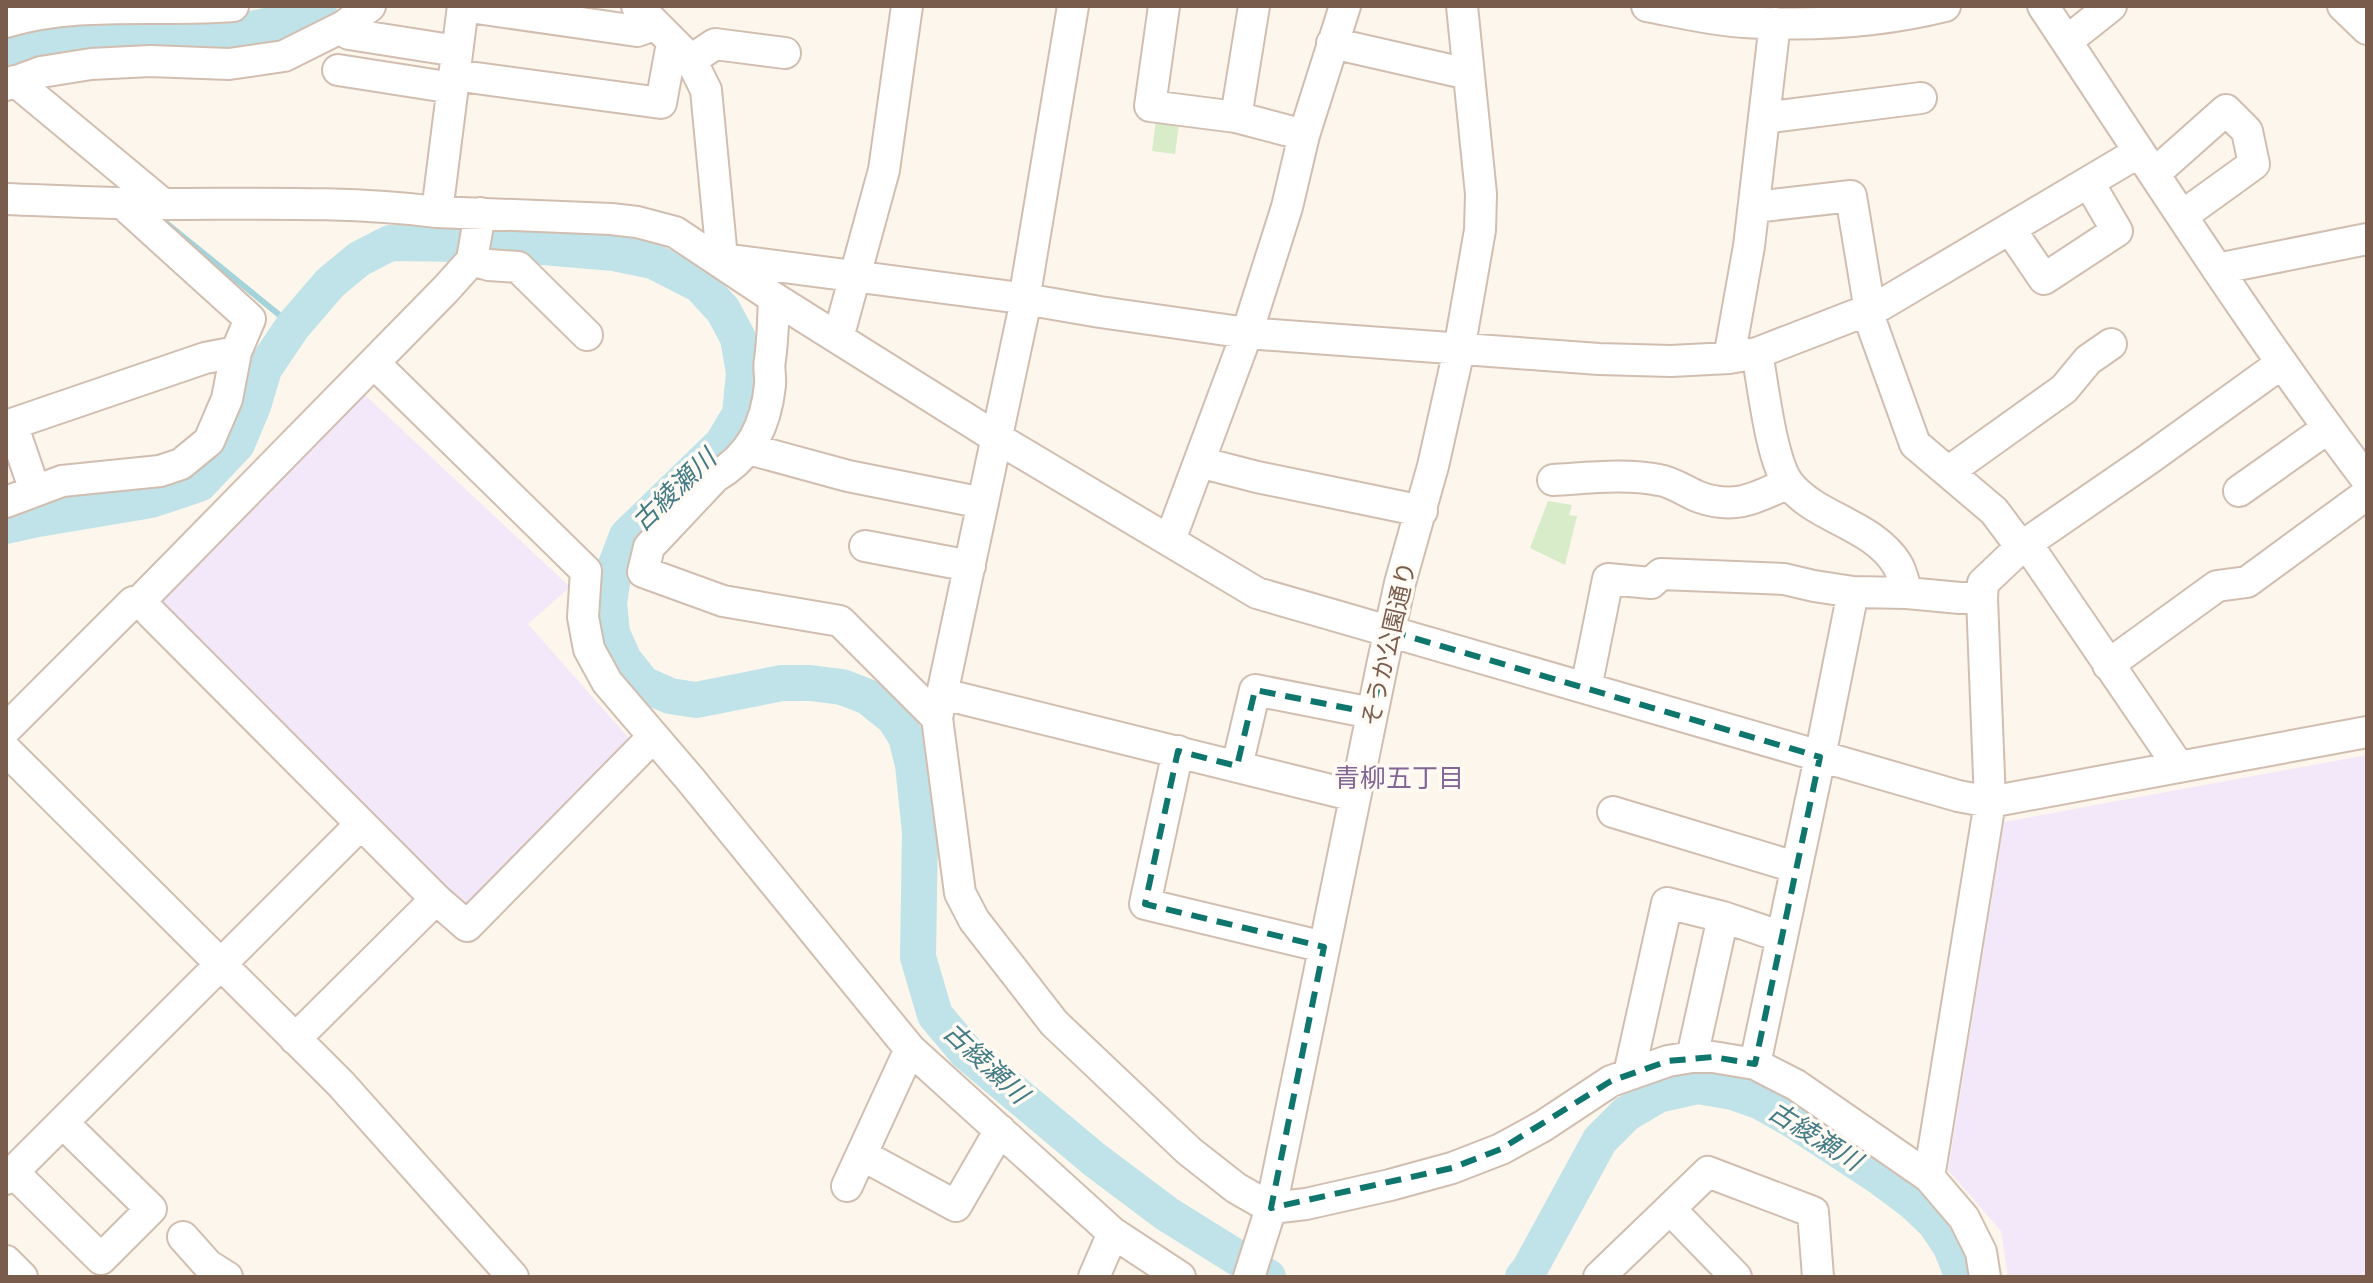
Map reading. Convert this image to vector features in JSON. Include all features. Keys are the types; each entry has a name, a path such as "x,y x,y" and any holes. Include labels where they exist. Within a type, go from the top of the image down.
{"street":[{"path":"16,15 111,7 233,6"},
{"path":"10,83 41,72 91,64 150,61 229,64 284,56 344,26 370,6"},
{"path":"437,212 463,6 785,53"},
{"path":"838,338 884,170 907,6"},
{"path":"1073,6 1025,300 940,706 960,893 974,920 1054,1023 1189,1151 1268,1218 1306,1204 1452,1168 1501,1149 1543,1126 1611,1081 1668,1061 1713,1057 1755,1064 1796,1085 1929,1177 1964,1218 1981,1252 1985,1277"},
{"path":"1164,6 1150,106 1236,117 1304,135"},
{"path":"1236,117 1254,6"},
{"path":"1170,540 1247,333 1345,6"},
{"name":"そうか公園通り","path":"1249,1277 1268,1218 1400,583 1422,511 1459,350 1480,230 1481,194 1462,6"},
{"path":"1647,6 1742,22 1775,23 1880,20 1945,6"},
{"path":"2043,6 2217,269 2367,480"},
{"path":"2067,41 2111,6"},
{"path":"2343,6 2367,29"},
{"path":"1775,23 1749,246 1743,355 1788,483 1809,503 1852,525 1884,550 1897,565 1907,593"},
{"path":"344,26 349,34 455,71"},
{"path":"664,33 706,90 714,256"},
{"path":"338,70 455,71 661,103 664,33"},
{"path":"1332,43 1468,74"},
{"path":"10,83 163,204"},
{"path":"1764,118 1921,98"},
{"path":"714,256 1247,333 1459,350 1671,361 1743,355 1868,311 2089,183 2147,163 2226,110 2247,131 2254,164 2182,216"},
{"path":"2010,229 2044,279 2117,231 2089,183"},
{"path":"1754,207 1851,196 1868,311 1915,444 1994,511 2024,545 2179,767"},
{"path":"6,199 163,204 279,203 411,209 637,222 675,232 997,438 1257,593 1958,796 1990,802 2367,732"},
{"path":"6,502 62,481 149,473 181,464 209,441 227,399 236,352 250,319 122,203"},
{"path":"6,729 133,602 141,600 472,260 480,213"},
{"path":"2217,269 2367,239"},
{"path":"472,260 518,267 587,335"},
{"path":"774,298 767,407 749,449 729,469 715,477 649,547 643,572 723,601 840,621 940,706 1178,751 1355,796"},
{"path":"1948,472 2064,389 2088,360 2111,344"},
{"path":"35,491 9,425 205,358 236,352"},
{"path":"374,363 586,571 583,617 589,649 607,682 910,1049 1113,1233 1180,1277"},
{"path":"1929,1177 1990,802 1983,583 2024,545 2282,363"},
{"path":"2239,491 2328,428"},
{"path":"749,449 848,476 983,503"},
{"path":"1199,462 1422,511"},
{"path":"1562,482 1639,477 1662,480 1718,502 1736,503 1755,499 1788,483"},
{"path":"2108,665 2217,586 2247,582 2367,494"},
{"path":"865,546 970,566"},
{"path":"1586,688 1608,579 1651,583 1661,574 1784,579 1853,592 1982,598"},
{"path":"1755,1064 1853,592"},
{"path":"141,600 361,824 467,926 653,737"},
{"path":"1237,766 1255,690 1372,713"},
{"path":"6,750 341,1084 513,1277"},
{"path":"1178,751 1145,904 1324,947"},
{"path":"1613,812 1795,867"},
{"path":"63,1123 151,1209 101,1259 9,1175 361,824"},
{"path":"295,1039 436,899"},
{"path":"1629,1074 1667,903 1723,917 1782,937"},
{"path":"1692,1057 1723,917"},
{"path":"847,1186 910,1049"},
{"path":"862,1155 956,1206 1000,1130"},
{"path":"1599,1277 1708,1172 1813,1212 1818,1277"},
{"path":"1671,1210 1736,1277"},
{"path":"1094,1277 1113,1233"},
{"path":"183,1237 210,1273"},
{"path":"6,1261 22,1277"}],"highlighted area":[{"path":"1390,631 1820,757 1755,1064 1713,1057 1668,1061 1611,1081 1501,1149 1452,1168 1271,1208 1324,947 1145,904 1178,751 1237,766 1255,690 1372,713"}],"shaded area":[{"path":"365,395 570,587 528,624 633,743 474,904 460,904 161,611 163,595"},
{"path":"2367,755 2367,1277 2008,1277 2001,1231 1948,1170 2004,822"}],"green space":[{"path":"1157,113 1180,117 1175,154 1152,151"},
{"path":"1548,501 1572,505 1569,515 1577,516 1565,565 1530,548"}],"waterway":[{"path":"6,53 22,45 85,35 204,39 275,24 319,6"},
{"path":"165,222 293,326"},
{"name":"古綾瀬川","path":"6,526 151,500 199,484 237,444 264,369 293,326 330,283 359,259 390,243 519,245 614,253 653,261 700,285 723,310 738,338 744,373 740,414 722,444 627,536 614,570 609,603 612,633 624,660 643,684 670,696 696,700 782,683 810,683 842,687 868,697 894,718 906,737 913,765 920,832 918,957 935,1015 966,1052 1095,1160 1167,1214 1268,1277"},
{"name":"古綾瀬川","path":"1523,1277 1600,1140 1626,1114 1658,1095 1698,1086 1733,1092 1761,1102 1881,1178 1935,1223 1950,1245 1963,1277"}],"district":[{"name":"青柳五丁目","path":"1399,778"}]}
